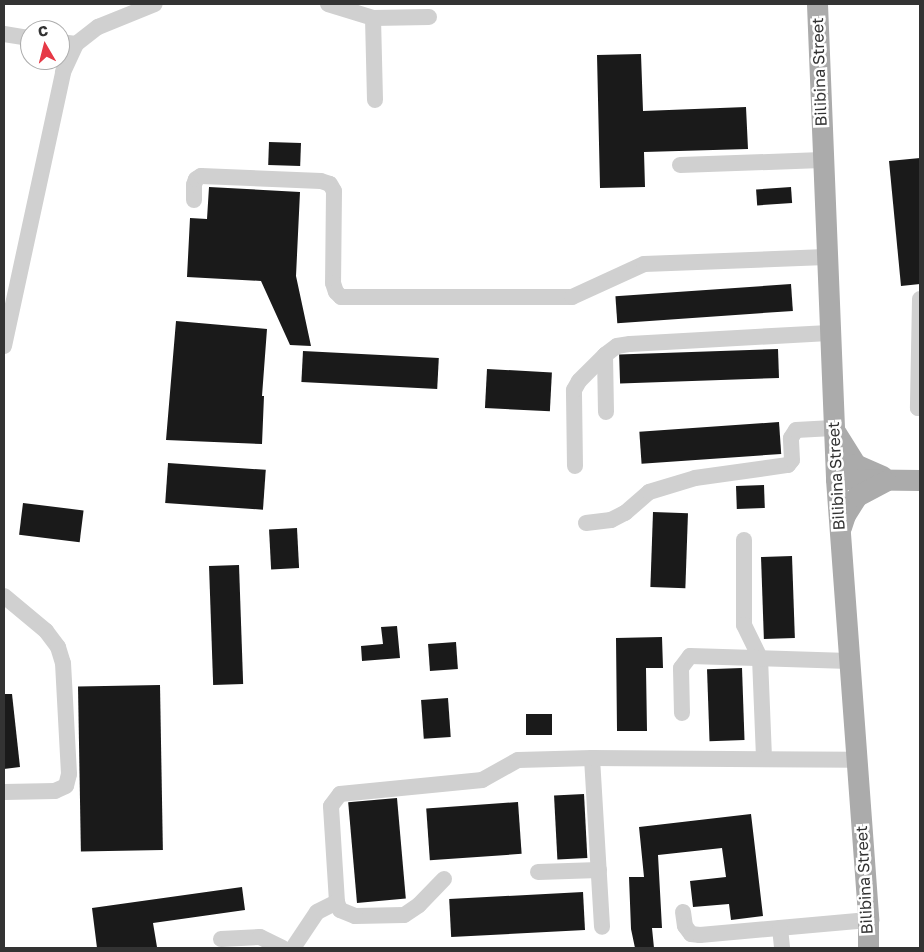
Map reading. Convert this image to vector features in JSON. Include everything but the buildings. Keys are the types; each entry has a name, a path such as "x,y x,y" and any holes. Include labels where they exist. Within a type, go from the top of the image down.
{"main road":[{"name":"Bilibina Street","path":"817,4 833,428 868,920 868,948"},
{"path":"833,428 842,447 855,464 890,479"},
{"path":"836,479 920,480"},
{"path":"840,531 845,515 857,496 890,479"}],"street":[{"path":"4,346 63,72 76,44 98,27 155,4"},
{"path":"328,4 373,18 428,17"},
{"path":"373,18 375,100"},
{"path":"4,34 20,36"},
{"path":"70,43 76,44"},
{"path":"680,165 822,160"},
{"path":"194,200 194,185 196,179 201,176 321,181 330,184 334,192 333,283 336,292 341,297 572,297 644,264 826,257"},
{"path":"920,299 918,398 920,408"},
{"path":"575,466 574,390 579,381 605,355 617,346 829,333"},
{"path":"605,355 606,412"},
{"path":"586,523 611,520 625,513 649,492 695,478 788,465 792,460 791,438 796,430 833,428"},
{"path":"744,540 744,625 760,658 764,758"},
{"path":"4,596 46,631 58,648 63,663 69,774 66,786 55,791 4,792"},
{"path":"682,713 681,668 690,656 849,661"},
{"path":"592,758 602,927"},
{"path":"444,879 420,905 404,915 354,916 340,910 337,902 331,806 340,794 482,780 518,760 764,758 856,760"},
{"path":"538,872 599,870"},
{"path":"293,948 317,912 337,902"},
{"path":"683,912 685,926 691,934 700,935 868,920"},
{"path":"780,928 782,948"},
{"path":"221,939 260,937 283,948"}]}
